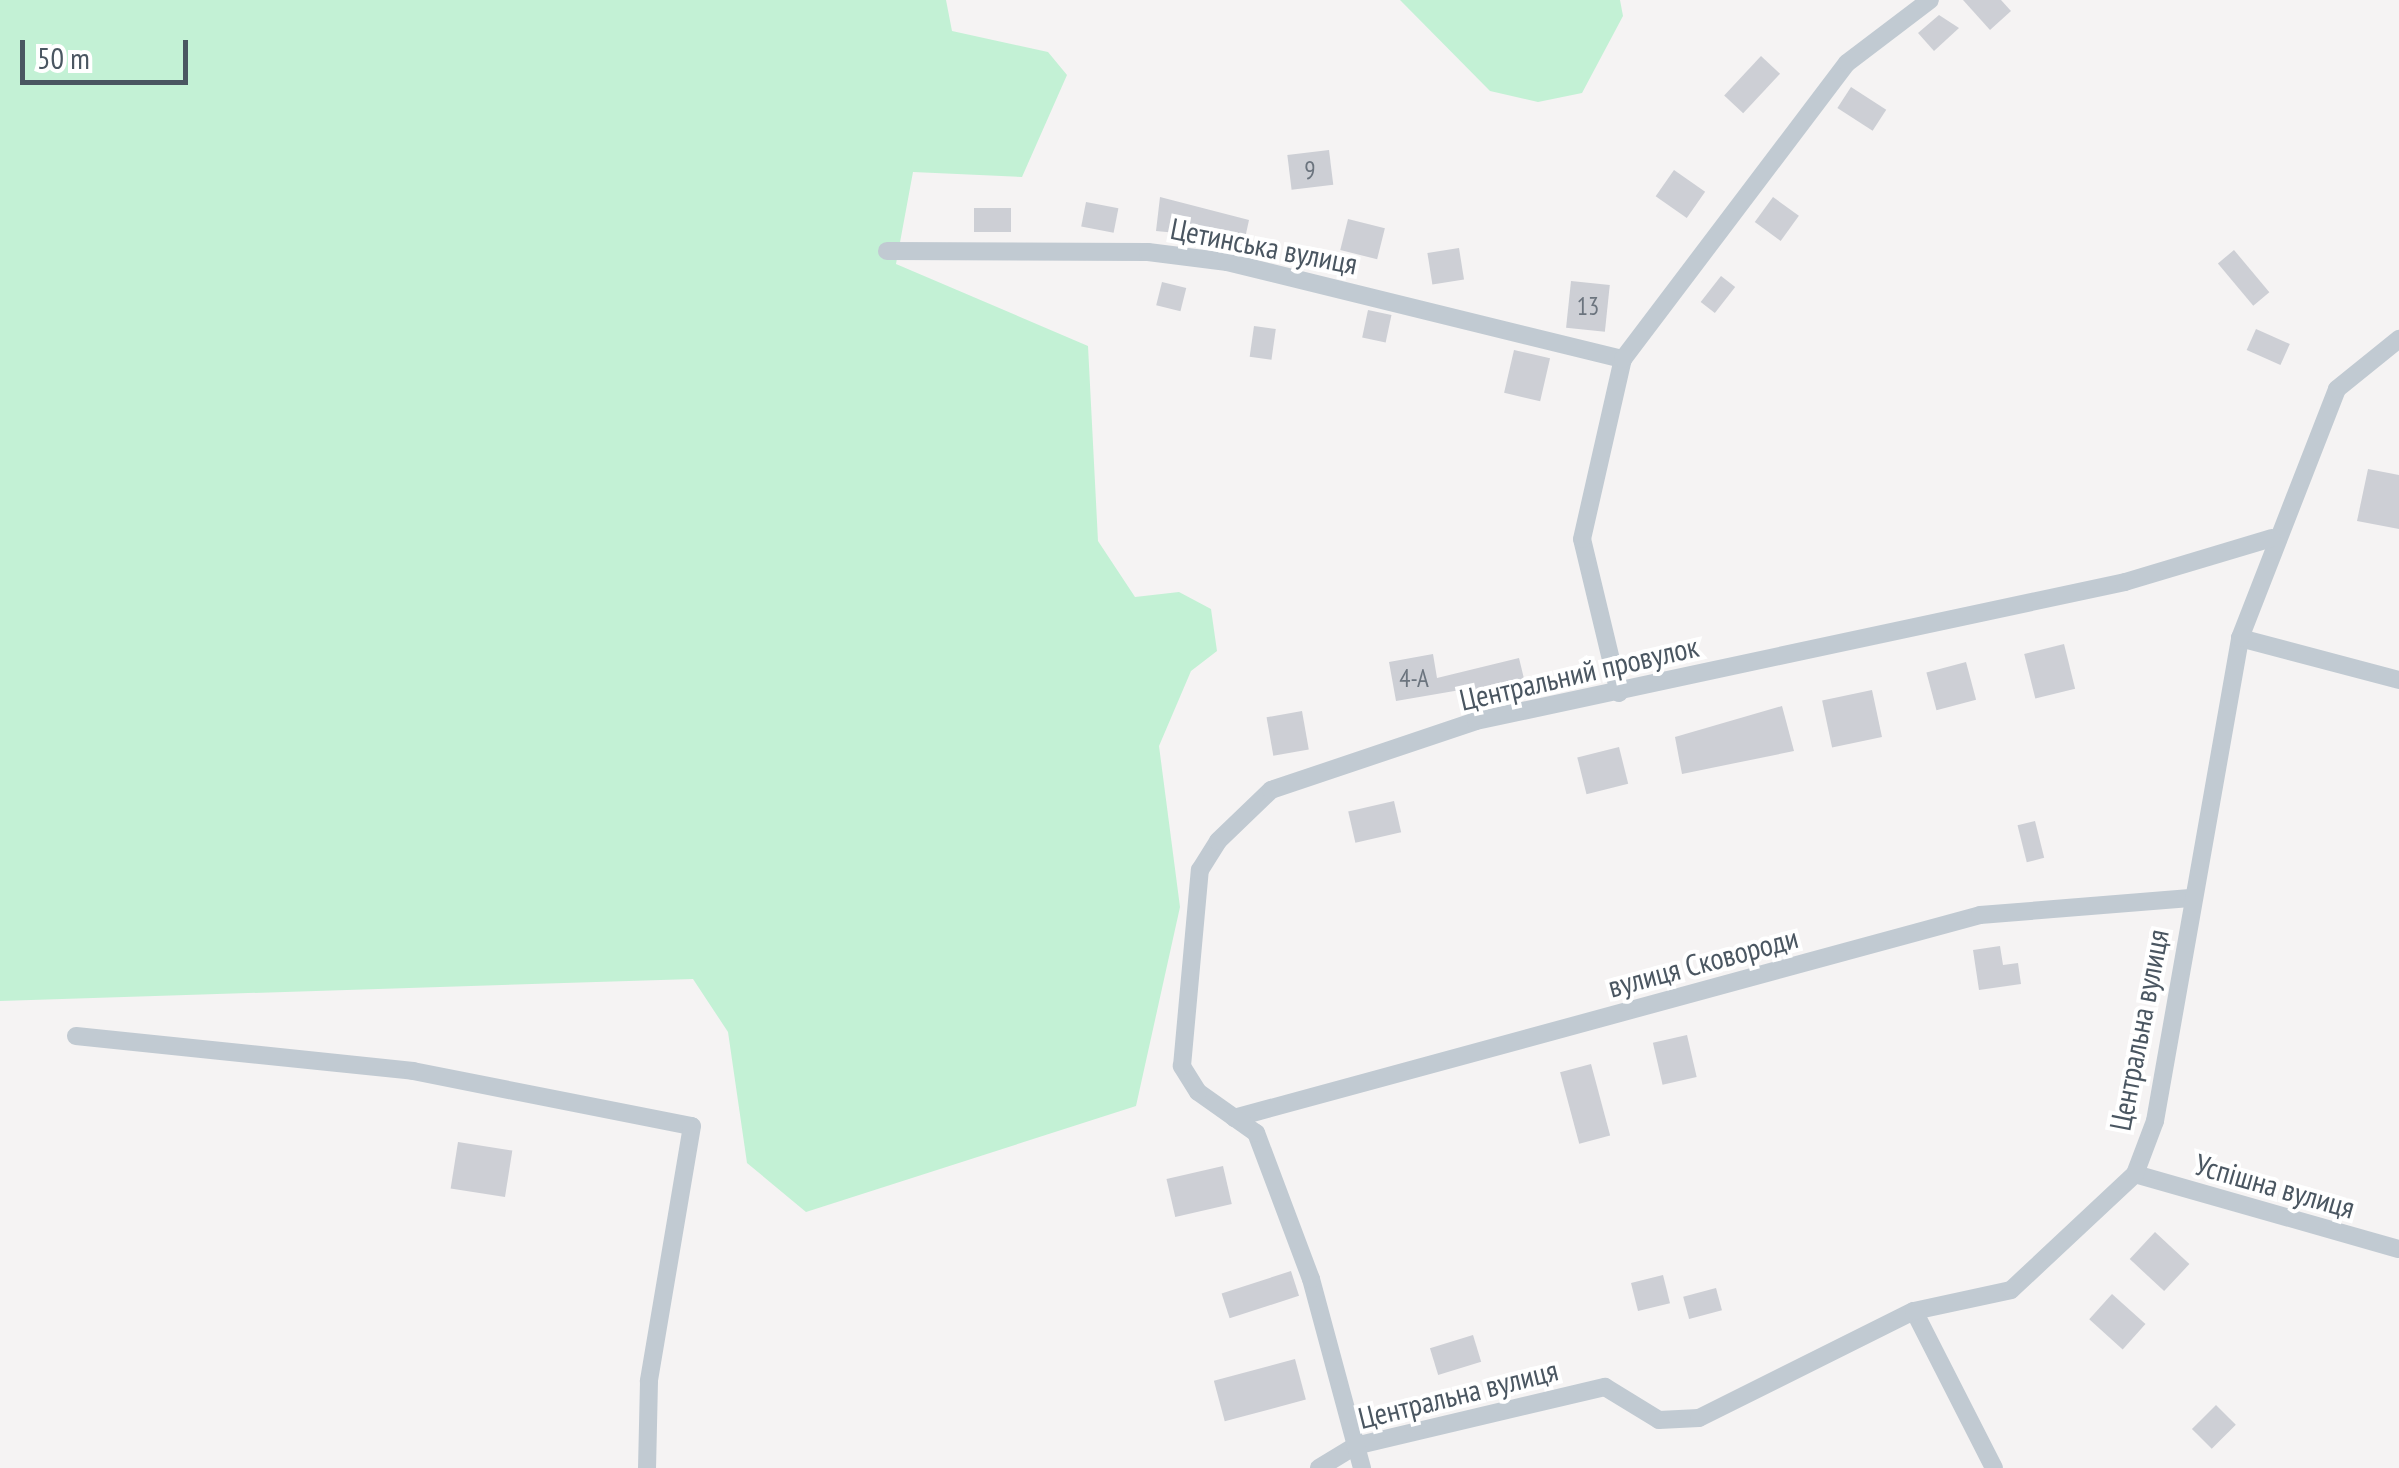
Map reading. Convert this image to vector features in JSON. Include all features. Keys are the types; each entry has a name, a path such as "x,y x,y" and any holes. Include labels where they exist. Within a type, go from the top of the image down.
{"street":[{"path":"1619,692 1582,539 1623,359 1847,64 1930,0"},
{"name":"Цетинська вулиця","path":"887,250 1148,252 1227,262 1623,359"},
{"name":"Центральна вулиця","path":"1318,1468 1355,1446 1605,1386 1659,1420 1699,1418 1914,1312 2011,1290 2135,1174 2155,1120 2240,638 2272,538 2302,494 2312,439 2337,389 2399,339"},
{"name":"Центральний провулок","path":"1234,1118 1198,1092 1182,1066 1180,1024 1200,870 1218,841 1271,790 1476,721 2179,569 2272,538"},
{"path":"2240,638 2399,680"},
{"name":"вулиця Сковороди","path":"1234,1118 1980,915 2193,898"},
{"path":"76,1036 413,1071 692,1126 649,1381 648,1468"},
{"path":"1234,1118 1256,1133 1286,1204 1362,1468"},
{"name":"Успішна вулиця","path":"2135,1174 2399,1249"},
{"path":"1914,1312 1994,1468"}],"green space":[{"path":"0,0 946,0 952,31 1048,52 1067,75 1022,177 913,172 896,264 1088,346 1098,541 1135,597 1179,592 1211,609 1217,651 1191,671 1159,746 1180,907 1136,1106 806,1212 747,1163 728,1032 693,979 0,1001"},
{"path":"1400,0 1620,0 1623,16 1582,93 1538,102 1490,91"}],"building":[{"path":"1963,0 2001,0 2011,11 1990,30"},
{"path":"1939,15 1959,28 1934,51 1918,33"},
{"path":"1761,56 1780,74 1743,113 1724,95"},
{"path":"1851,87 1886,110 1873,131 1837,108"},
{"path":"1329,150 1333,185 1292,190 1287,155"},
{"path":"1674,170 1705,192 1687,218 1656,196"},
{"path":"1160,197 1249,220 1242,252 1206,244 1208,236 1156,231"},
{"path":"1773,197 1799,216 1781,241 1755,222"},
{"path":"1086,202 1118,208 1114,233 1081,227"},
{"path":"974,208 1011,208 1011,232 974,232"},
{"path":"1348,219 1385,228 1377,259 1340,250"},
{"path":"1459,248 1464,280 1432,285 1427,253"},
{"path":"2234,250 2269,292 2253,306 2218,263"},
{"path":"1721,276 1735,287 1715,313 1701,302"},
{"path":"1571,281 1610,285 1605,332 1566,328"},
{"path":"1162,282 1186,288 1180,311 1156,305"},
{"path":"1368,310 1391,315 1386,342 1362,337"},
{"path":"1254,326 1276,329 1271,360 1250,357"},
{"path":"2256,329 2290,344 2280,365 2247,350"},
{"path":"1514,350 1550,358 1540,401 1504,393"},
{"path":"2368,469 2399,475 2399,529 2357,521"},
{"path":"2064,644 2075,689 2035,699 2024,654"},
{"path":"1433,654 1437,678 1519,658 1527,691 1470,704 1466,689 1396,701 1389,662"},
{"path":"1966,662 1976,700 1936,710 1926,673"},
{"path":"1872,690 1882,737 1832,748 1822,701"},
{"path":"1782,706 1794,751 1682,774 1675,737"},
{"path":"1302,711 1309,749 1273,756 1267,717"},
{"path":"1619,747 1628,784 1586,794 1577,757"},
{"path":"1394,801 1401,832 1355,843 1348,812"},
{"path":"2035,821 2044,858 2027,862 2018,825"},
{"path":"2000,946 2003,965 2018,963 2021,984 1979,990 1973,950"},
{"path":"1687,1035 1697,1077 1663,1085 1653,1043"},
{"path":"1591,1064 1610,1135 1579,1144 1560,1072"},
{"path":"458,1142 512,1151 505,1197 451,1188"},
{"path":"1223,1166 1232,1204 1175,1217 1166,1179"},
{"path":"2155,1232 2189,1264 2164,1291 2130,1259"},
{"path":"1291,1271 1299,1296 1230,1318 1222,1294"},
{"path":"1663,1275 1670,1303 1638,1311 1631,1283"},
{"path":"1716,1288 1722,1310 1689,1319 1683,1297"},
{"path":"2112,1294 2145,1324 2123,1349 2089,1319"},
{"path":"1473,1335 1481,1362 1438,1375 1430,1348"},
{"path":"1295,1359 1306,1400 1225,1421 1214,1381"},
{"path":"2216,1405 2236,1425 2212,1449 2192,1429"}]}
